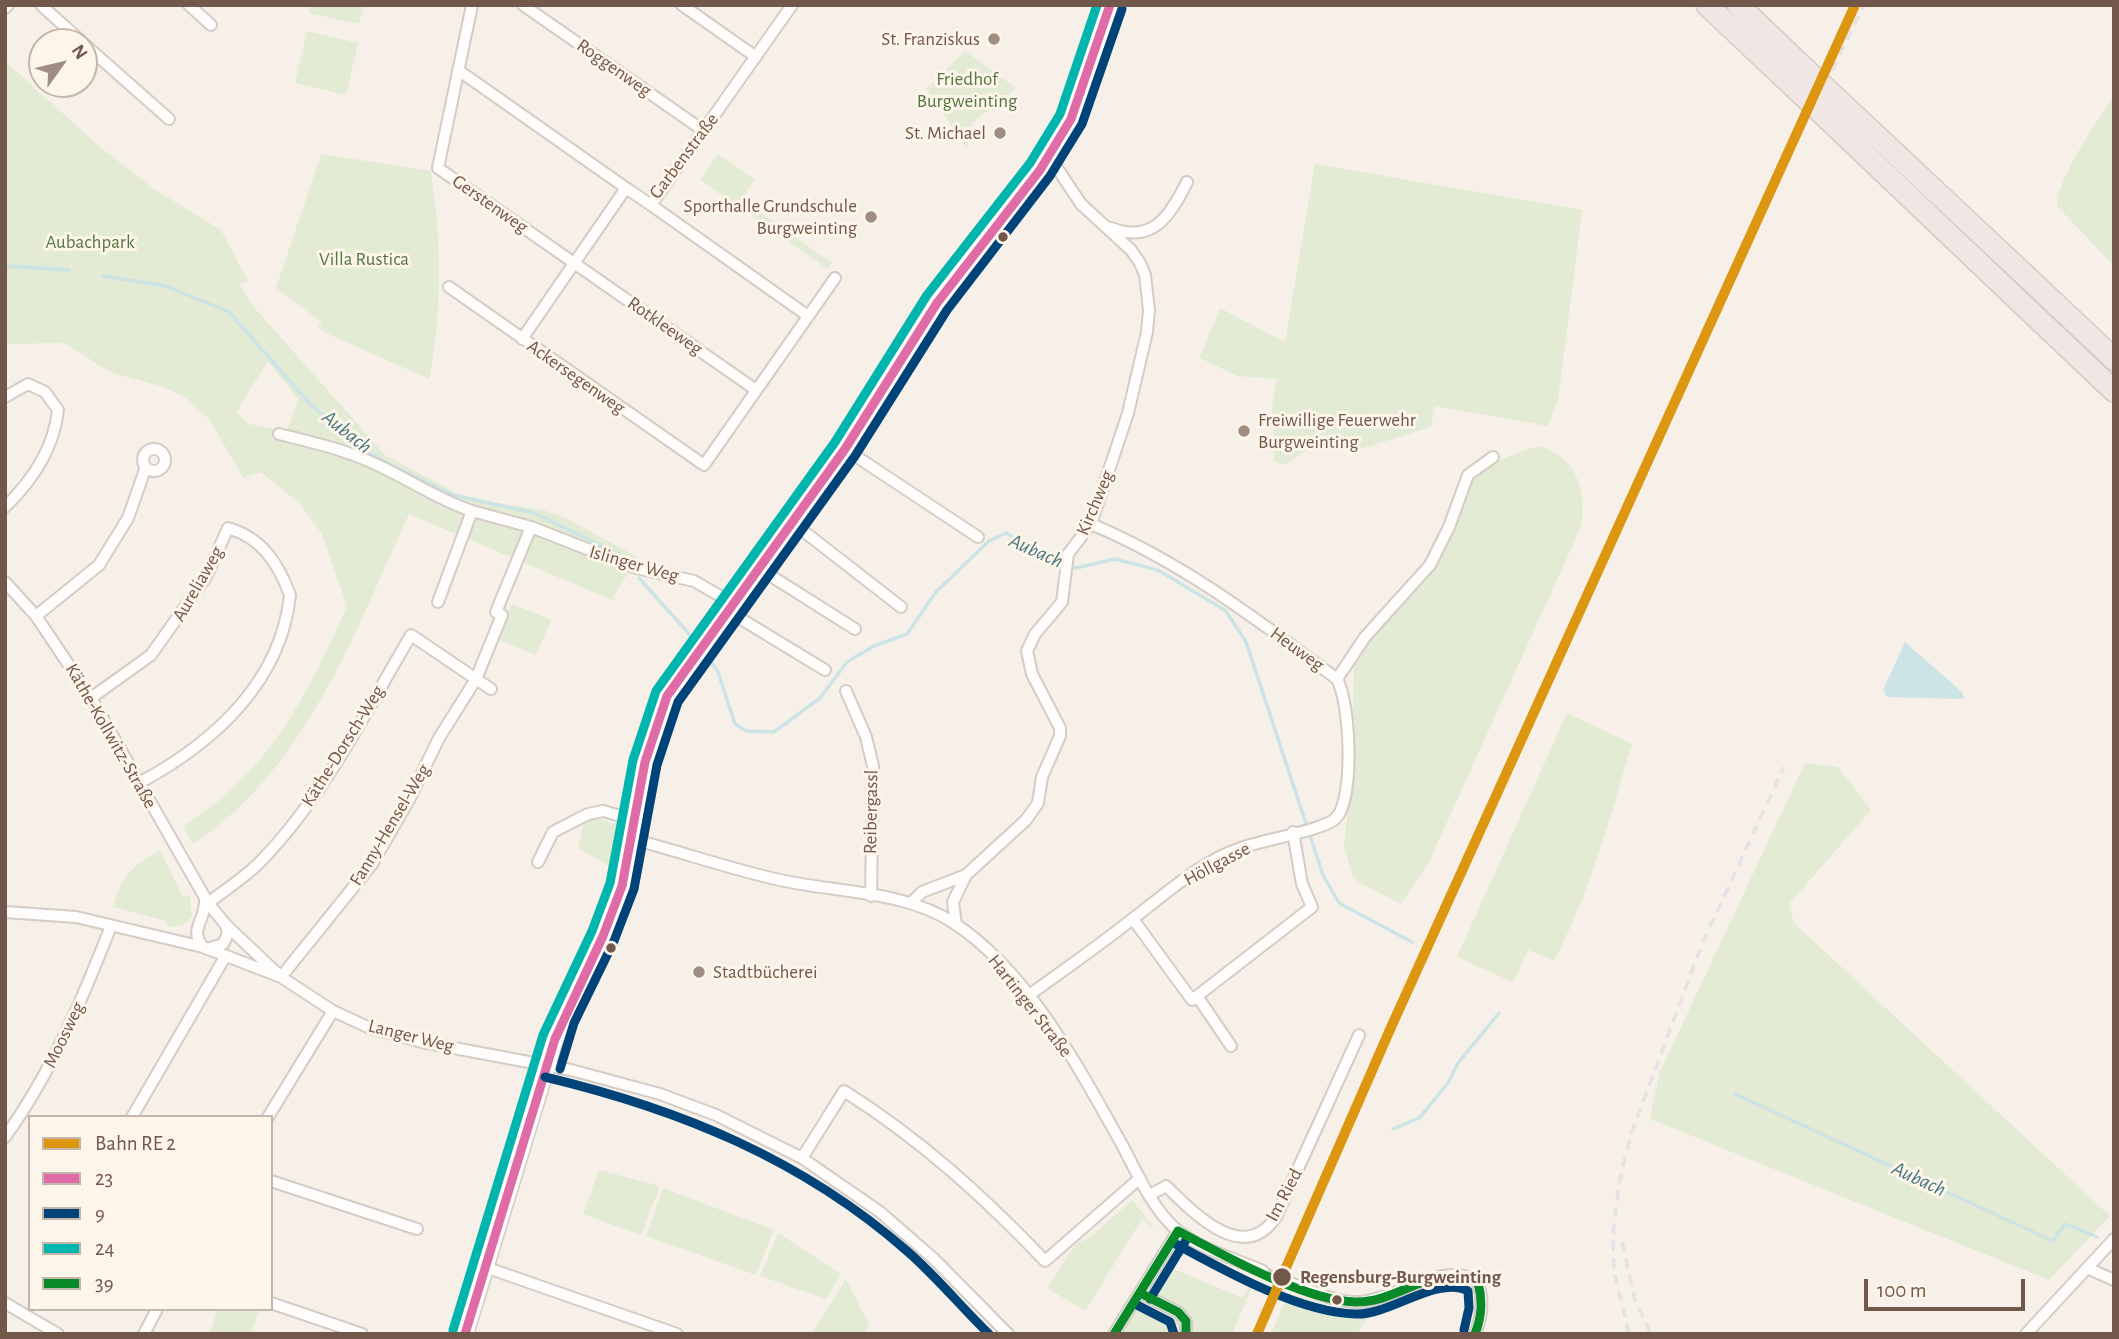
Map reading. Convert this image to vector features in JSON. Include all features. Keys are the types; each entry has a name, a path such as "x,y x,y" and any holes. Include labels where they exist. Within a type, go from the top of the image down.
{"highway":[{"path":"1707,5 2114,391"},
{"path":"1738,5 2114,359"}],"street":[{"path":"41,5 66,28"},
{"path":"189,5 211,25"},
{"name":"Gerstenweg","path":"472,5 438,168 575,262"},
{"name":"Roggenweg","path":"523,5 704,131"},
{"path":"682,5 756,57"},
{"name":"Garbenstraße","path":"522,339 626,188 651,205 792,5"},
{"path":"466,1334 563,1018 603,936 622,886 645,762 659,713 679,675 760,569 845,449 937,303 1006,218 1049,156 1071,119 1110,5"},
{"path":"98,56 169,119"},
{"path":"458,70 626,188"},
{"name":"Kirchweg","path":"912,902 922,892 966,875 1026,820 1038,803 1042,777 1060,736 1060,728 1032,674 1027,651 1035,634 1062,603 1068,554 1091,524 1128,413 1147,332 1149,310 1145,275 1140,263 1081,204 1049,156"},
{"path":"1105,226 1124,233 1139,233 1155,227 1172,211 1186,182"},
{"path":"651,205 808,316"},
{"name":"Rotkleeweg","path":"575,262 756,390"},
{"path":"756,390 835,278"},
{"name":"Ackersegenweg","path":"449,287 705,465 756,390"},
{"path":"5,397 28,384 46,392 58,410 43,458 27,484 5,507"},
{"name":"Islinger Weg","path":"279,434 325,445 373,463 431,495 472,511 531,527 636,568 694,581 825,670"},
{"path":"845,449 978,537"},
{"name":"Heuweg","path":"1091,524 1155,552 1217,590 1338,679 1365,637 1430,565 1450,527 1468,475 1493,457"},
{"path":"36,616 99,565 128,518 137,496 141,471 146,467"},
{"path":"438,602 472,511"},
{"path":"793,523 901,607"},
{"path":"491,689 476,679 502,615 496,612 531,527"},
{"name":"Aureliaweg","path":"91,698 127,675 159,646 206,577 228,528 243,533 265,549 290,595 285,621 266,668 239,710 222,727 139,783"},
{"path":"760,569 855,629"},
{"name":"Käthe-Kollwitz-Straße","path":"5,582 36,616 91,698 206,900 225,924 281,978"},
{"name":"Käthe-Dorsch-Weg","path":"206,900 256,865 298,817 341,753 411,635 476,679"},
{"name":"Fanny-Hensel-Weg","path":"281,978 372,863 439,738 476,679"},
{"name":"Höllgasse","path":"1028,996 1192,875 1238,848 1317,828 1330,822 1343,809 1348,778 1346,706 1338,679"},
{"name":"Reibergassl","path":"846,691 866,737 873,766 871,896"},
{"path":"538,862 553,832 588,814 603,811 635,820"},
{"path":"1133,919 1192,999 1312,907 1302,884 1299,832"},
{"name":"Hartinger Straße","path":"632,839 758,875 912,902 956,925 982,946 1028,996 1080,1072 1150,1195 1178,1231 1263,1271"},
{"name":"Kirchweg","path":"956,925 953,902 966,875"},
{"path":"179,943 195,930 202,919 206,900"},
{"name":"Langer Weg","path":"5,912 76,917 205,948 281,978 334,1011 370,1028 409,1039 548,1065 685,1102 802,1158 843,1184 914,1240 1003,1332"},
{"path":"195,930 196,939 205,948 223,944 228,934 225,924 214,917 202,919"},
{"name":"Moosweg","path":"5,1137 29,1104 70,1029 111,926"},
{"path":"133,1115 225,957"},
{"path":"1197,996 1231,1046"},
{"path":"269,1115 334,1011"},
{"name":"Im Ried","path":"1150,1195 1166,1186 1205,1223 1227,1234 1247,1237 1264,1230 1276,1217 1359,1035"},
{"path":"802,1158 844,1091 893,1123 958,1174 1045,1261 1140,1178"},
{"path":"273,1182 417,1229"},
{"path":"1114,1334 1178,1231"},
{"path":"2026,1334 2114,1239"},
{"path":"485,1267 677,1334"},
{"path":"2087,1268 2114,1280"},
{"path":"1285,1281 1340,1300 1357,1302 1386,1296 1439,1277 1463,1274 1478,1283 1482,1304 1475,1334"},
{"path":"1140,1293 1178,1312 1186,1321 1186,1334"},
{"path":"5,1303 58,1334"},
{"path":"273,1304 362,1334"},
{"path":"144,1334 156,1311"}],"green space":[{"path":"311,5 364,5 359,24 309,13"},
{"path":"307,31 358,43 346,95 295,83"},
{"name":"Friedhof Burgweinting","path":"965,51 1016,88 972,123 967,148 926,89"},
{"name":"Aubachpark","path":"5,61 28,82 28,98 46,98 99,146 154,189 221,230 248,281 239,284 252,305 385,455 456,493 491,502 543,510 566,518 637,557 612,600 409,514 347,650 297,738 267,778 233,813 193,844 183,826 213,805 262,757 282,730 317,671 347,606 322,534 299,503 261,472 243,478 210,420 186,398 161,386 112,373 64,343 5,344","holes":["268,361 298,399 287,431 249,424 236,412"]},
{"path":"2114,95 2114,266 2057,206 2071,165"},
{"name":"Villa Rustica","path":"321,154 431,171 439,275 437,328 429,379 328,334 318,327 322,322 276,288"},
{"path":"718,154 755,180 737,205 700,180"},
{"path":"1315,164 1582,210 1558,400 1548,426 1435,406 1431,427 1364,448 1316,445 1284,465 1274,461 1272,407 1277,379 1237,376 1200,358 1220,308 1285,342"},
{"path":"746,202 832,263 827,269 742,208"},
{"path":"1541,447 1564,459 1577,478 1582,502 1581,527 1428,864 1401,904 1360,883 1352,875 1344,845 1351,779 1354,667 1377,630 1424,581 1442,551 1469,481 1486,465 1531,448"},
{"path":"512,604 551,620 536,655 497,639"},
{"path":"1567,713 1632,744 1589,882 1554,961 1528,950 1513,982 1457,957"},
{"path":"1805,763 1838,767 1871,810 1789,904 1794,923 2110,1216 2049,1280 1650,1119 1659,1074"},
{"path":"595,818 621,825 614,869 578,848 584,822"},
{"path":"160,850 183,897 190,895 192,917 183,925 169,927 166,921 113,907 119,888 129,873"},
{"path":"599,1170 660,1186 641,1235 583,1214"},
{"path":"663,1188 774,1230 756,1275 646,1236"},
{"path":"1132,1200 1156,1230 1142,1219 1085,1311 1047,1288 1075,1245 1094,1234"},
{"path":"778,1233 841,1274 826,1299 760,1276"},
{"path":"1180,1246 1171,1268 1243,1298 1249,1285 1252,1287 1232,1334 1121,1334"},
{"path":"846,1279 869,1325 865,1334 812,1334"},
{"path":"1289,1293 1367,1318 1357,1334 1271,1334"},
{"path":"216,1311 258,1311 251,1334 210,1334"}],"water":[{"path":"1905,642 1962,692 1964,699 1887,697 1883,690"}],"waterway":[{"name":"Aubach","path":"5,266 69,270"},
{"name":"Aubach","path":"103,276 166,286 229,312 309,403 360,446 383,461 453,495 534,513 619,554"},
{"name":"Aubach","path":"705,653 718,672 735,724 746,731 774,732 820,698 847,662 874,646 907,634 936,592 989,541 1006,533 1055,561 1076,568 1115,559 1158,570 1226,611 1246,642 1323,875 1339,903 1412,942"},
{"name":"Aubach","path":"639,578 698,644"},
{"path":"1393,1129 1419,1118 1448,1083 1458,1063 1499,1013"},
{"name":"Aubach","path":"1735,1094 2053,1241 2065,1224 2097,1237"}],"tunnel":[{"path":"1263,1271 1285,1281"}],"railway":[{"path":"1761,206 1816,104 1864,5"},
{"path":"1629,1334 1614,1271 1613,1235 1619,1183 1631,1134 1702,944 1784,767"},
{"path":"1622,1242 1635,1300 1651,1334"}],"transit line":[{"name":"24","path":"453,1330 543,1035 592,931 610,883 633,760 656,691 835,442 927,295 1030,163 1060,114 1097,5"},
{"name":"23","path":"465,1334 555,1039 603,936 622,886 645,762 667,696 845,449 937,303 1040,170 1071,119 1110,5"},
{"path":"1257,1334 1392,1025 1855,5"},
{"name":"9","path":"560,1069 574,1023 614,941 634,889 657,765 678,702 855,456 947,310 1050,176 1082,124 1122,9"},
{"name":"9","path":"545,1077 595,1090 691,1122 782,1164 867,1218 907,1251 989,1334"},
{"name":"39","path":"1178,1231 1265,1275 1336,1300 1372,1301 1432,1279 1462,1277 1478,1283 1480,1290 1481,1308 1475,1334"},
{"name":"39","path":"1114,1334 1178,1231"},
{"name":"9","path":"1150,1299 1188,1237"},
{"name":"9","path":"1172,1242 1260,1287 1309,1306 1333,1311 1368,1313 1428,1292 1456,1287 1468,1291 1469,1308 1464,1330"},
{"name":"39","path":"1140,1293 1178,1312 1186,1321 1186,1334"},
{"name":"9","path":"1135,1304 1170,1322 1174,1334"}],"place":[{"name":"St. Franziskus","path":"994,39"},
{"name":"St. Michael","path":"1000,133"},
{"name":"Sporthalle Grundschule Burgweinting","path":"871,217"},
{"name":"Freiwillige Feuerwehr Burgweinting","path":"1244,431"},
{"name":"Stadtbücherei","path":"699,972"},
{"name":"Regensburg-Burgweinting","path":"1282,1277"}]}
